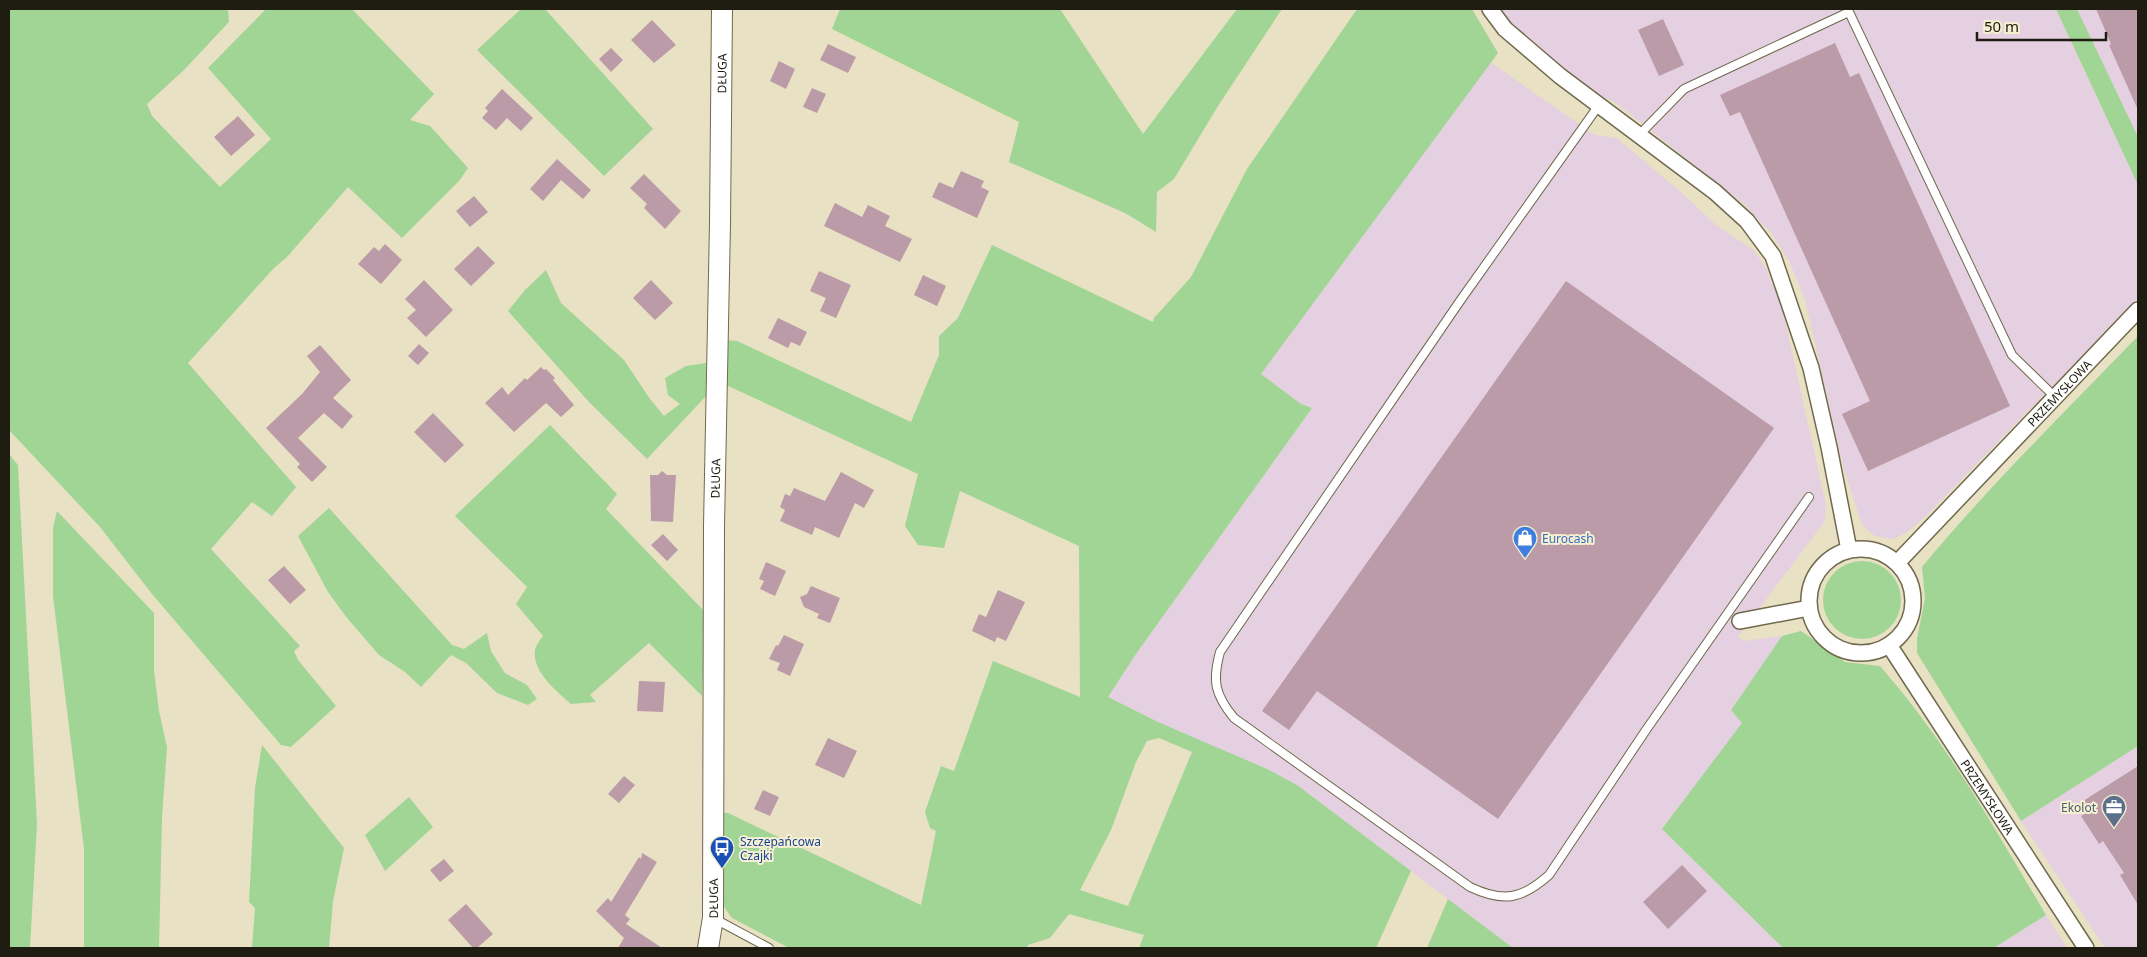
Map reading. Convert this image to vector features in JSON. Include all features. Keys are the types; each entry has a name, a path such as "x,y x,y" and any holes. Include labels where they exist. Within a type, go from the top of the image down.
{"street":[{"name":"DŁUGA","path":"708,948 713,918 714,526 722,9"},
{"path":"1490,9 1505,29 1560,76 1715,192 1747,221 1773,256 1811,368 1849,550"},
{"name":"PRZEMYSŁOWA","path":"1897,563 2138,310"},
{"path":"1866,548 1883,553 1897,563 1907,576 1912,590 1913,606 1909,622 1901,635 1888,646 1872,652 1855,653 1838,648 1824,639 1814,625 1809,608 1809,593 1814,578 1828,560 1849,550 1866,548"},
{"path":"1734,619 1809,608"},
{"name":"PRZEMYSŁOWA","path":"1888,646 2086,948"}],"lane":[{"path":"1639,135 1684,89 1849,12 2012,355 2054,397"},
{"path":"1599,105 1460,301 1220,652 1215,670 1221,703 1234,718 1470,887 1485,894 1502,897 1519,896 1534,888 1549,875 1646,730 1734,619 1810,497"},
{"path":"713,918 769,948"}],"shaded area":[{"path":"1498,9 2056,9 2138,185 2138,298 1926,516 1906,533 1893,539 1875,536 1861,522 1843,466 1806,304 1789,261 1771,233 1743,203 1613,101 1601,97 1527,40"},
{"path":"2077,9 2138,9 2138,137"},
{"path":"1490,62 1595,135 1617,138 1683,194 1716,225 1755,251 1766,269 1782,307 1826,505 1825,521 1738,637 1744,641 1782,636 1731,710 1743,723 1662,829 1783,948 1513,948 1297,785 1158,722 1108,697 1136,654 1312,408 1301,404 1261,374"},
{"path":"2138,746 2138,948 2105,948 2021,821"},
{"path":"2046,915 2067,948 1994,948"}],"green space":[{"path":"9,9 228,9 229,22 184,70 147,104 152,116 220,187 271,139 208,68 266,9 352,9 434,94 410,120 430,126 468,168 459,181 402,238 348,187 287,257 274,268 188,363 296,487 272,516 252,502 211,549 300,646 294,651 298,660 336,706 291,747 281,745 152,594 100,527 9,430"},
{"path":"521,9 545,9 653,129 604,176 477,50"},
{"path":"840,9 1060,9 1143,134 1237,9 1282,9 1218,106 1174,179 1157,192 1156,232 1125,213 1009,162 1019,122 832,29"},
{"path":"1357,9 1472,9 1498,53 1261,374 1301,404 1312,408 1136,654 1108,697 1158,722 1267,769 1297,785 1411,871 1376,948 1139,948 1144,935 1069,914 1050,938 1028,945 1027,948 789,948 732,918 722,904 720,813 728,813 921,905 936,831 930,828 925,812 941,766 954,771 993,661 1080,697 1079,546 960,491 944,548 918,545 905,526 918,474 726,385 724,340 737,341 911,422 939,355 939,336 958,318 992,245 1153,322 1154,318 1191,277 1247,169","holes":["1159,738 1192,752 1128,906 1080,890 1111,830 1136,762 1147,741"]},
{"path":"2056,9 2077,9 2138,137 2138,185"},
{"path":"546,270 561,303 624,360 650,399 664,416 680,404 668,395 665,378 686,366 706,363 707,395 647,459 589,402 508,311 525,290"},
{"path":"2138,336 2138,746 2021,821 1917,653 1917,639 1925,598 1922,567 2001,478"},
{"path":"550,425 617,494 606,509 705,612 702,696 649,643 590,695 596,702 571,704 553,687 537,666 535,650 543,636 516,604 527,587 455,516"},
{"path":"9,454 18,465 37,824 30,948 9,948"},
{"path":"329,508 452,645 464,649 487,633 491,651 505,673 527,685 537,699 528,705 497,693 466,663 451,655 421,687 405,672 379,655 347,618 328,592 298,536"},
{"path":"57,511 154,613 154,671 159,711 167,747 162,818 159,948 84,948 84,849 53,596 53,528"},
{"path":"1862,561 1877,564 1894,578 1898,585 1901,600 1898,615 1884,632 1877,636 1862,639 1847,636 1830,622 1826,615 1823,600 1826,585 1840,568 1847,564"},
{"path":"1801,631 1845,662 1880,666 1927,724 1969,786 2046,915 1994,948 1783,948 1662,829 1742,723 1731,710 1782,636"},
{"path":"262,745 344,848 333,901 329,948 252,948 255,908 249,902 255,788"},
{"path":"409,797 433,827 385,871 365,835"},
{"path":"1448,899 1513,948 1427,948"}],"building":[{"path":"2096,9 2138,9 2138,110 2109,45 2111,44"},
{"path":"1663,19 1684,65 1659,76 1638,30"},
{"path":"652,20 676,45 654,63 631,40"},
{"path":"1835,43 1850,77 1859,73 2010,406 1868,471 1842,414 1870,401 1740,112 1730,116 1720,95"},
{"path":"828,44 856,57 848,73 820,60"},
{"path":"611,48 623,60 611,72 599,59"},
{"path":"779,61 795,69 786,89 770,81"},
{"path":"812,88 826,94 817,113 803,107"},
{"path":"502,89 533,118 521,131 507,118 496,130 482,118 488,111 485,108"},
{"path":"238,116 255,135 231,156 214,137"},
{"path":"557,159 591,190 583,199 561,180 543,201 530,189"},
{"path":"961,171 984,181 981,187 989,191 977,218 932,197 939,182 953,188"},
{"path":"644,174 681,211 665,229 644,208 647,204 630,188"},
{"path":"474,196 488,212 470,227 456,211"},
{"path":"835,203 862,217 868,205 890,216 885,226 912,239 900,262 824,226"},
{"path":"385,244 402,260 381,284 358,264 374,247 379,251"},
{"path":"478,246 495,263 471,286 454,269"},
{"path":"819,271 851,285 836,318 820,311 826,298 810,291"},
{"path":"923,275 946,286 937,306 914,295"},
{"path":"424,280 453,310 426,337 407,318 416,310 405,299"},
{"path":"651,280 673,303 655,320 633,298"},
{"name":"Eurocash","path":"1566,281 1774,428 1498,819 1317,691 1289,730 1262,711"},
{"path":"778,318 807,332 800,346 791,342 788,348 768,338"},
{"path":"419,344 429,353 418,365 408,356"},
{"path":"320,345 351,380 333,398 353,416 342,429 324,413 298,438 327,467 312,482 297,467 300,464 266,428 302,394 320,372 307,356"},
{"path":"541,367 544,370 546,369 555,378 553,380 574,405 561,417 546,403 514,432 485,403 502,387 508,395 525,378 527,380"},
{"path":"433,413 464,445 445,463 414,432"},
{"path":"662,471 667,475 676,475 673,522 651,521 650,475 658,475"},
{"path":"841,472 874,490 864,508 855,503 839,538 815,527 812,535 780,521 785,510 780,507 785,494 790,496 794,488 825,501"},
{"path":"663,534 678,550 667,561 651,545"},
{"path":"766,562 786,571 775,596 760,589 764,581 759,579"},
{"path":"284,566 306,590 290,604 268,580"},
{"path":"811,586 840,598 830,623 817,618 819,614 804,607 800,597 807,594"},
{"path":"998,590 1025,602 1006,641 997,637 995,642 972,631 979,614 986,617"},
{"path":"784,635 804,644 790,676 777,670 780,663 769,659"},
{"path":"639,681 665,682 663,712 637,711"},
{"path":"828,738 857,751 844,778 815,765"},
{"name":"Ekolot","path":"2138,766 2138,905 2120,875 2124,873 2103,841 2099,844 2081,816 2086,813 2080,803"},
{"path":"624,776 635,785 619,803 608,794"},
{"path":"763,790 779,797 770,816 754,809"},
{"path":"642,853 657,862 625,915 630,919 626,924 662,948 618,948 624,938 596,911 608,898 611,902 639,857 641,859"},
{"path":"444,859 454,871 440,882 430,870"},
{"path":"1682,865 1707,891 1668,929 1643,902"},
{"path":"466,904 493,934 477,948 473,948 448,920"}],"place":[{"name":"Eurocash","path":"1525,559"},
{"name":"Ekolot","path":"2114,828"},
{"name":"Szczepańcowa Czajki","path":"722,869"}]}
